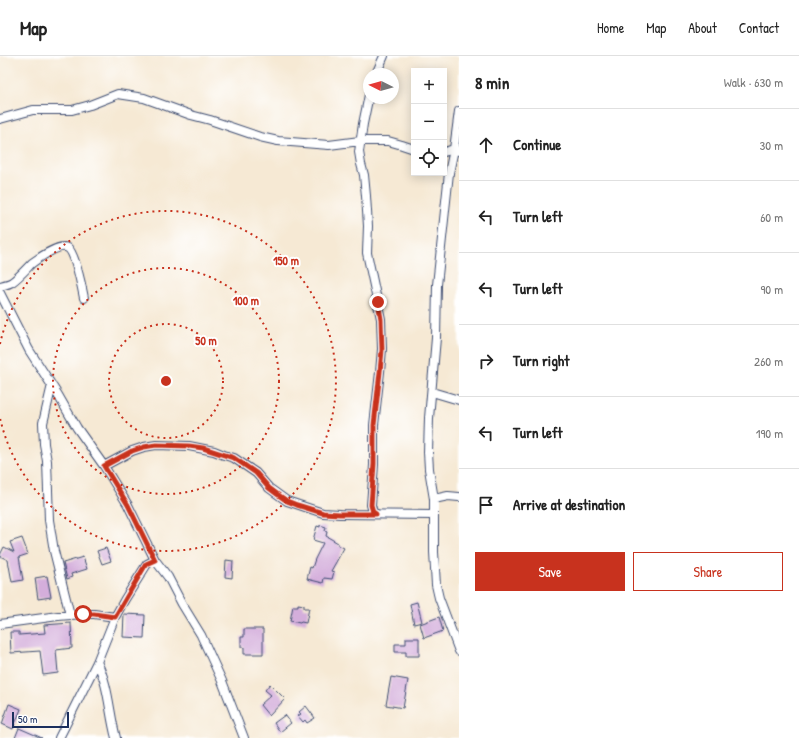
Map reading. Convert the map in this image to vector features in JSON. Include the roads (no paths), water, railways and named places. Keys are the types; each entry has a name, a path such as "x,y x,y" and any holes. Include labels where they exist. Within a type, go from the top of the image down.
{"street":[{"path":"379,68 384,56"},
{"path":"0,119 33,110 72,110 118,94 144,98 260,137 278,141 329,145 360,141 388,141 411,148"},
{"path":"367,104 360,141 360,152 364,175 368,226 367,253 381,319 382,350 374,425 374,464 371,505 373,512 376,514"},
{"path":"459,111 457,150 449,173 437,285 436,338 429,418 428,452 434,500 434,552 436,585 439,598 459,651"},
{"path":"447,152 457,150"},
{"path":"0,286 11,283 39,258 57,248 64,247 69,249 73,254 84,298"},
{"path":"0,294 29,350 52,385 77,428 104,466 128,505 155,560 168,578 201,635 222,681 244,738"},
{"path":"52,385 43,423 44,444 47,461 49,520 54,551 70,616"},
{"path":"432,392 459,400"},
{"path":"104,466 132,451 144,447 156,445 203,448 234,458 256,473 269,488 287,501 323,513 434,515"},
{"path":"434,500 448,496 459,497"},
{"path":"59,738 97,662 115,617 146,564 155,560"},
{"path":"0,624 94,614 115,617"},
{"path":"97,662 106,685 116,738"}]}
